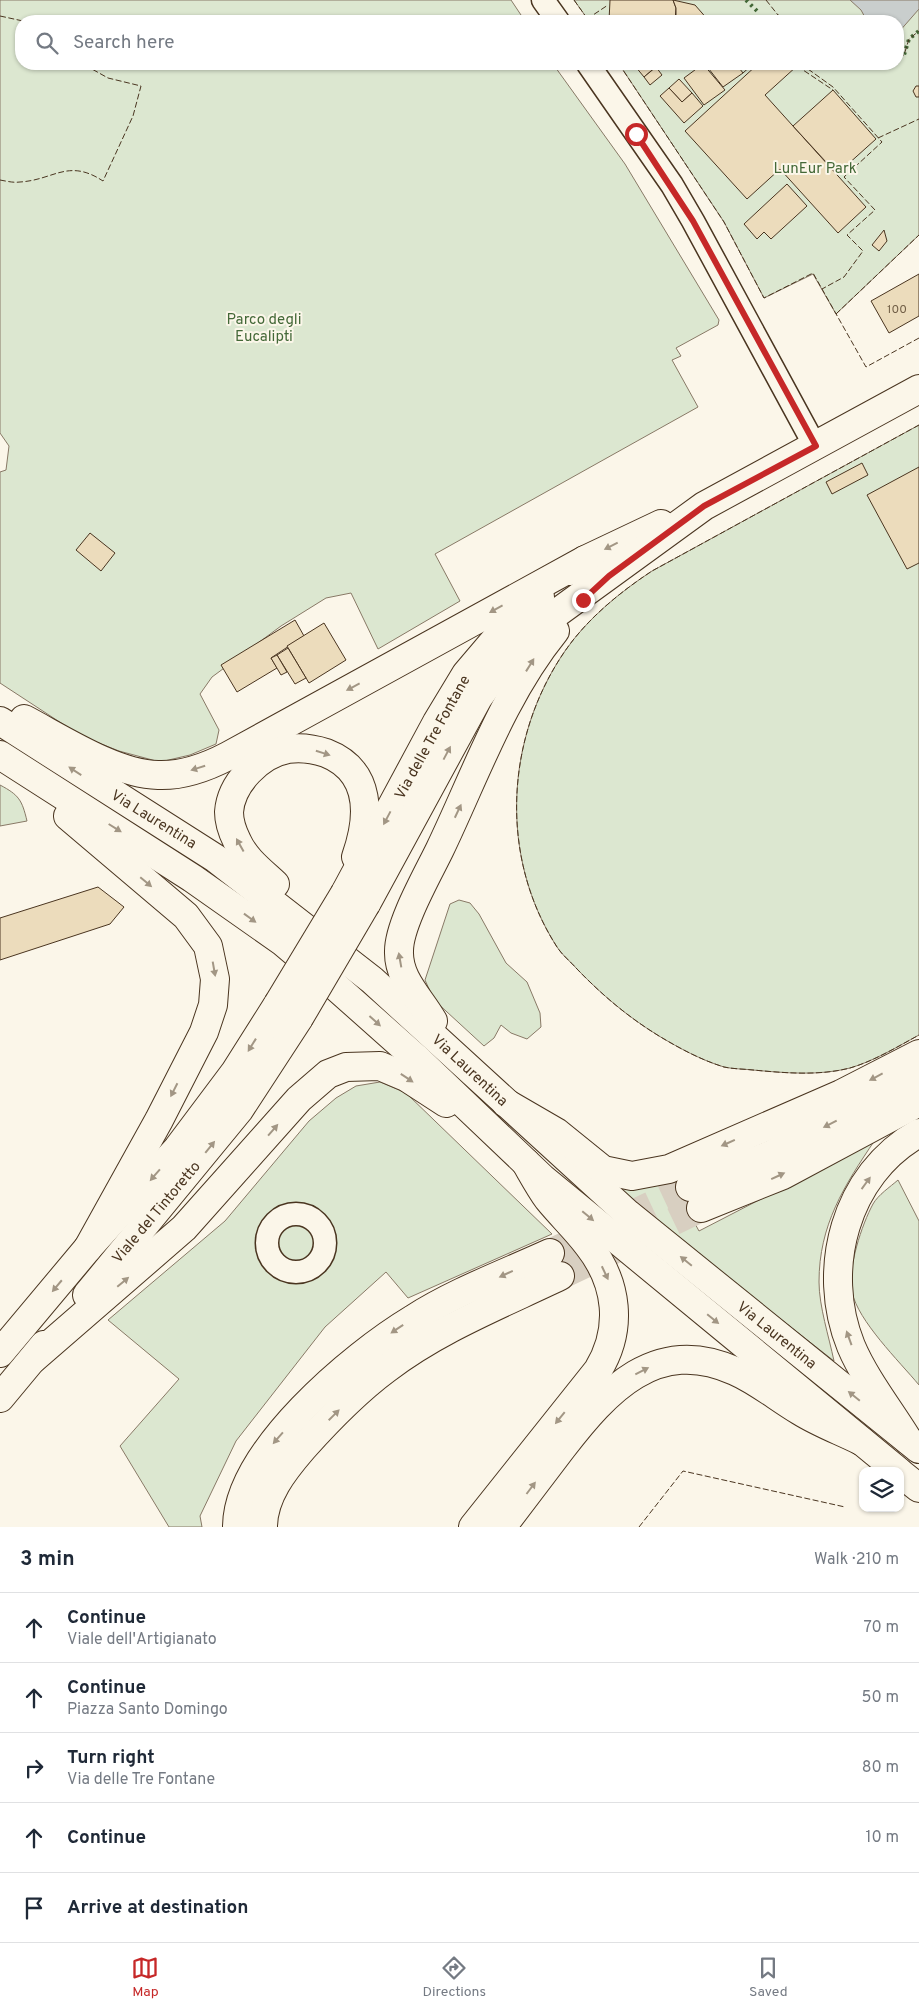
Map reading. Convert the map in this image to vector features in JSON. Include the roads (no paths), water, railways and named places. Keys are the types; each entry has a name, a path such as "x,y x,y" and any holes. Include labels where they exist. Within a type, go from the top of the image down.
{"main road":[{"name":"Via delle Tre Fontane","path":"356,899 437,722 466,674 484,651 515,620 585,560 648,529 704,506 919,389"},
{"name":"Via delle Tre Fontane","path":"289,1011 489,682 511,656 550,618 704,506"},
{"path":"0,706 80,748 127,768 159,775 188,771 217,761 585,560"},
{"path":"447,1049 402,970 398,952 404,928 499,722 527,670 559,627 609,576"},
{"name":"Via Laurentina","path":"0,721 215,858 372,980 628,1214 914,1445"},
{"path":"356,899 364,820 364,798 357,777 342,761 321,752 297,748 274,753 248,772 234,796 229,812 231,825 237,841 256,867 372,980"},
{"name":"Via Laurentina","path":"0,755 192,878 264,928 336,986 526,1163 642,1262 893,1467"},
{"path":"0,758 186,916 205,941 214,967 215,998 204,1032 146,1144 88,1248"},
{"name":"Viale del Tintoretto","path":"0,1353 88,1248 154,1177 184,1141 235,1072 289,1011"},
{"name":"Viale del Tintoretto","path":"0,1398 223,1130 262,1077 289,1011"},
{"path":"506,1104 556,1132 603,1170 625,1176 647,1174 669,1169 813,1107 919,1054"},
{"path":"33,1359 184,1228 307,1091 328,1074 346,1067 380,1066 402,1074 448,1104 474,1113"},
{"path":"919,1076 695,1197 783,1174 919,1102"},
{"path":"914,1445 870,1380 851,1345 841,1311 837,1271 844,1229 859,1193 884,1160 919,1133"},
{"path":"473,1527 598,1370 611,1343 615,1324 612,1291 603,1268 589,1246 548,1198 526,1163"},
{"path":"237,1527 243,1491 258,1463 286,1428 333,1378 371,1347 413,1318 555,1264 409,1353 371,1380 331,1417 286,1468 268,1499 263,1527"},
{"path":"502,1527 597,1406 630,1377 661,1363 698,1361 725,1367 753,1381 802,1413 861,1441"},
{"name":"Via Laurentina","path":"904,1476 919,1488"}],"street":[{"path":"543,0 554,15"},
{"path":"592,70 672,185 739,303 816,446"}],"tunnel":[{"path":"550,1253 690,1187"},
{"path":"560,1276 701,1208"}],"park label":[{"name":"LunEur Park","path":"815,168"},
{"name":"Parco degli Eucalipti","path":"264,328"}]}
